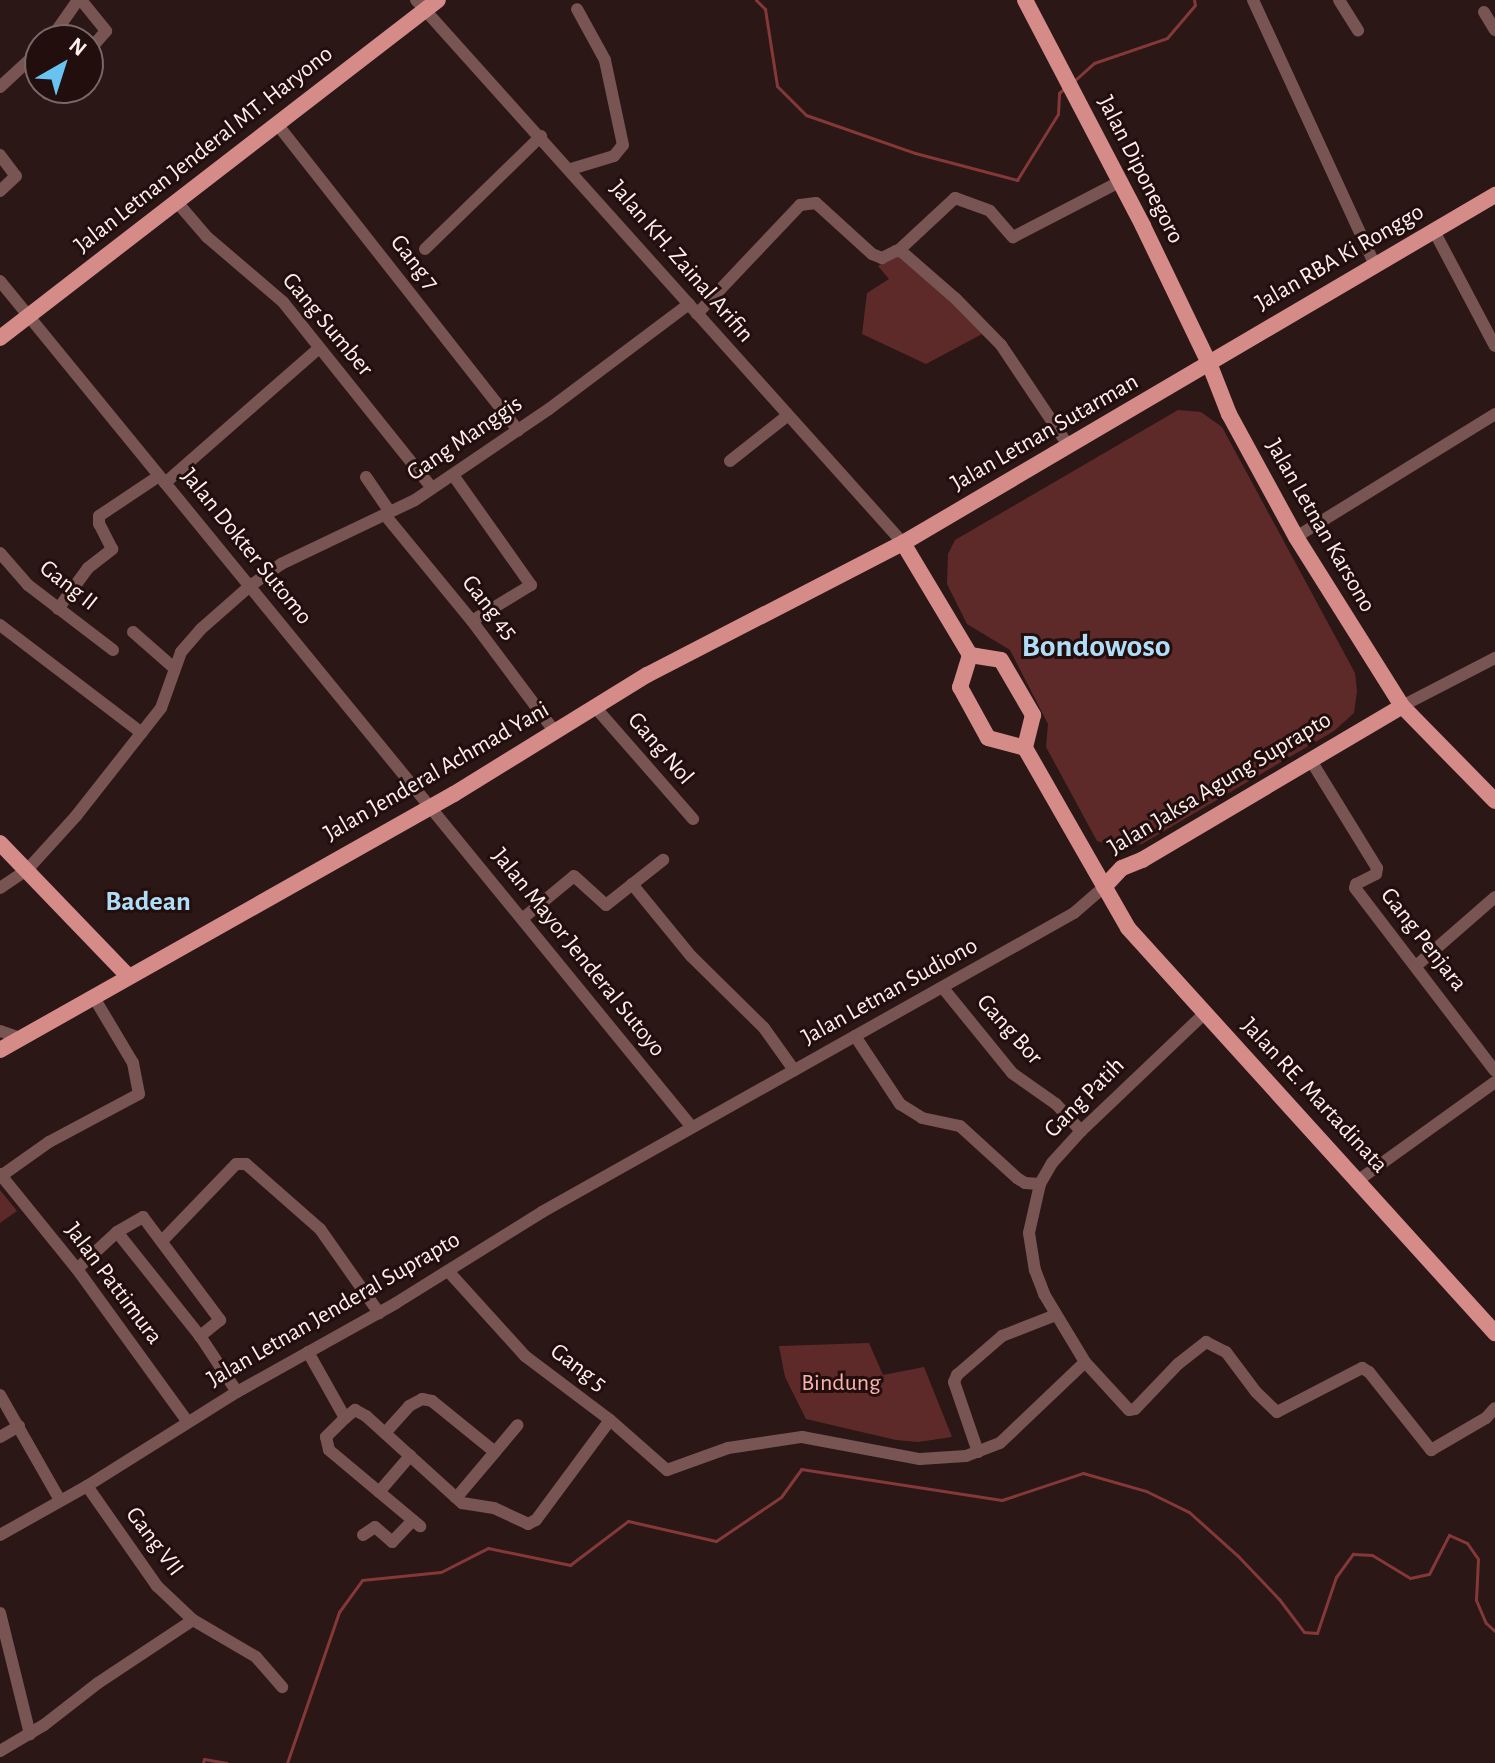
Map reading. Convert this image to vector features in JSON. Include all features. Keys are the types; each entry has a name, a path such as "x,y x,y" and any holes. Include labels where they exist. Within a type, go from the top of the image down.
{"main road":[{"name":"Jalan Diponegoro","path":"1025,0 1121,181 1209,363"},
{"name":"Jalan Letnan Jenderal MT. Haryono","path":"0,338 277,124 426,3"},
{"name":"Jalan RBA Ki Ronggo","path":"1209,363 1374,263 1495,195"},
{"name":"Jalan Letnan Sutarman","path":"903,543 1180,383 1209,363"},
{"name":"Jalan Letnan Karsono","path":"1209,363 1229,414 1296,537 1402,706 1495,801"},
{"path":"903,543 970,655 960,687 988,738 1025,748 1033,715 1001,660 970,655"},
{"name":"Jalan Jenderal Achmad Yani","path":"7,1041 430,807 718,636 903,543"},
{"name":"Jalan Jaksa Agung Suprapto","path":"1104,887 1122,868 1142,860 1402,706"},
{"name":"Jalan RE. Martadinata","path":"1025,748 1128,928 1360,1179 1495,1333"},
{"path":"0,843 128,976"}],"street":[{"path":"62,24 80,0 100,24"},
{"path":"1253,0 1374,263"},
{"path":"1339,0 1358,31"},
{"name":"Jalan KH. Zainal Arifin","path":"426,3 787,416 903,543"},
{"path":"571,169 614,156 623,145 605,60 577,9"},
{"path":"1484,12 1495,30"},
{"path":"0,87 24,65"},
{"name":"Gang 7","path":"277,124 518,430"},
{"path":"425,249 541,136"},
{"path":"0,155 16,174 0,191"},
{"path":"1068,445 1001,345 955,298 898,251 955,198 990,211 1013,237 1121,181"},
{"name":"Gang Sumber","path":"176,201 207,237 283,302 432,488"},
{"name":"Gang Manggis","path":"0,888 27,870 142,733 167,697 174,668 192,638 250,586 281,564 388,514 453,475 693,309 806,202 820,206 877,257 898,251"},
{"path":"1434,231 1495,346"},
{"name":"Jalan Dokter Sutomo","path":"0,281 430,807"},
{"path":"58,609 88,568 112,549 99,524 99,516 162,479 318,349"},
{"path":"1296,537 1495,414"},
{"path":"730,461 787,416"},
{"path":"453,475 531,585 472,621"},
{"name":"Gang 45","path":"366,477 388,514 555,732"},
{"name":"Gang II","path":"0,553 28,585 113,650"},
{"path":"0,625 142,733"},
{"path":"133,632 174,668"},
{"path":"1402,706 1495,658"},
{"name":"Gang Nol","path":"595,707 693,819"},
{"name":"Gang Penjara","path":"1310,759 1377,868 1376,874 1356,884 1355,888 1495,1071"},
{"name":"Jalan Mayor Jenderal Sutoyo","path":"430,807 691,1126"},
{"path":"522,919 574,876 606,905 663,860"},
{"path":"632,884 691,956 757,1020 794,1070"},
{"name":"Jalan Letnan Sudiono","path":"691,1126 1074,913 1104,887"},
{"path":"1416,966 1495,897"},
{"name":"Gang Bor","path":"943,988 1012,1073 1056,1104 1081,1131"},
{"path":"1,1175 49,1142 139,1094 133,1063 93,996"},
{"name":"Gang Patih","path":"1056,1315 1035,1270 1029,1233 1040,1184 1052,1163 1081,1131 1205,1013"},
{"path":"855,1036 900,1104 922,1118 960,1126 1017,1178 1040,1184"},
{"path":"1360,1179 1495,1082"},
{"name":"Jalan Letnan Jenderal Suprapto","path":"0,1535 87,1486 187,1421 379,1313 542,1212 691,1126"},
{"path":"162,1241 236,1164 246,1164 320,1229 379,1313"},
{"name":"Jalan Pattimura","path":"1,1175 77,1269 187,1421"},
{"path":"77,1269 117,1232 143,1217 220,1320 200,1336"},
{"path":"117,1232 200,1336 237,1392"},
{"name":"Gang 5","path":"448,1271 525,1356 610,1420 662,1468 674,1468 754,1442 802,1437 920,1459 978,1452"},
{"path":"1085,1362 1000,1443 978,1452 954,1382 957,1375 1002,1336 1056,1315 1085,1362 1129,1410 1135,1409 1178,1364 1206,1342 1226,1352 1256,1392 1277,1412 1357,1368 1369,1372 1431,1450 1490,1413"},
{"path":"308,1352 345,1418"},
{"path":"0,1395 60,1500"},
{"path":"385,1433 409,1406 422,1399 432,1401 495,1452"},
{"path":"363,1535 375,1527 392,1542 417,1523 325,1443 345,1418 359,1411 462,1503 494,1508 528,1524 533,1523 610,1420"},
{"path":"456,1498 518,1425"},
{"path":"0,1437 19,1426"},
{"path":"379,1492 410,1456"},
{"name":"Gang VII","path":"87,1486 137,1562 193,1620 256,1657 282,1687"},
{"path":"0,1613 30,1734"},
{"path":"0,1751 30,1734 118,1669 193,1620"}],"green space":[{"path":"895,255 944,288 982,334 926,364 862,334 867,293 889,279 878,266"},
{"path":"1178,410 1201,412 1222,427 1355,673 1357,691 1354,713 1334,731 1142,844 1118,847 1097,841 1046,747 1048,724 1010,650 967,624 947,584 948,554 955,540"},
{"path":"0,1190 17,1211 0,1223"},
{"name":"Bindung","path":"869,1343 883,1375 924,1367 952,1437 918,1442 896,1440 806,1419 785,1377 779,1346"}],"waterway":[{"path":"756,0 765,9 777,86 806,115 915,153 1017,180 1058,114 1059,93 1066,87"},
{"path":"1075,80 1094,63 1167,38 1195,5 1194,0"},
{"path":"287,1763 339,1612 362,1580 441,1572 488,1548 570,1565 628,1521 716,1541 781,1497 801,1469 1002,1500 1083,1473 1146,1491 1189,1512 1238,1556 1279,1599 1304,1632 1317,1633 1336,1577 1353,1554 1372,1555 1410,1578 1429,1574 1449,1535 1467,1543 1478,1559 1476,1600 1486,1623 1495,1631"},
{"path":"203,1763 204,1759 227,1763"}],"district":[{"name":"Bondowoso","path":"1096,646"},
{"name":"Badean","path":"148,902"}]}
